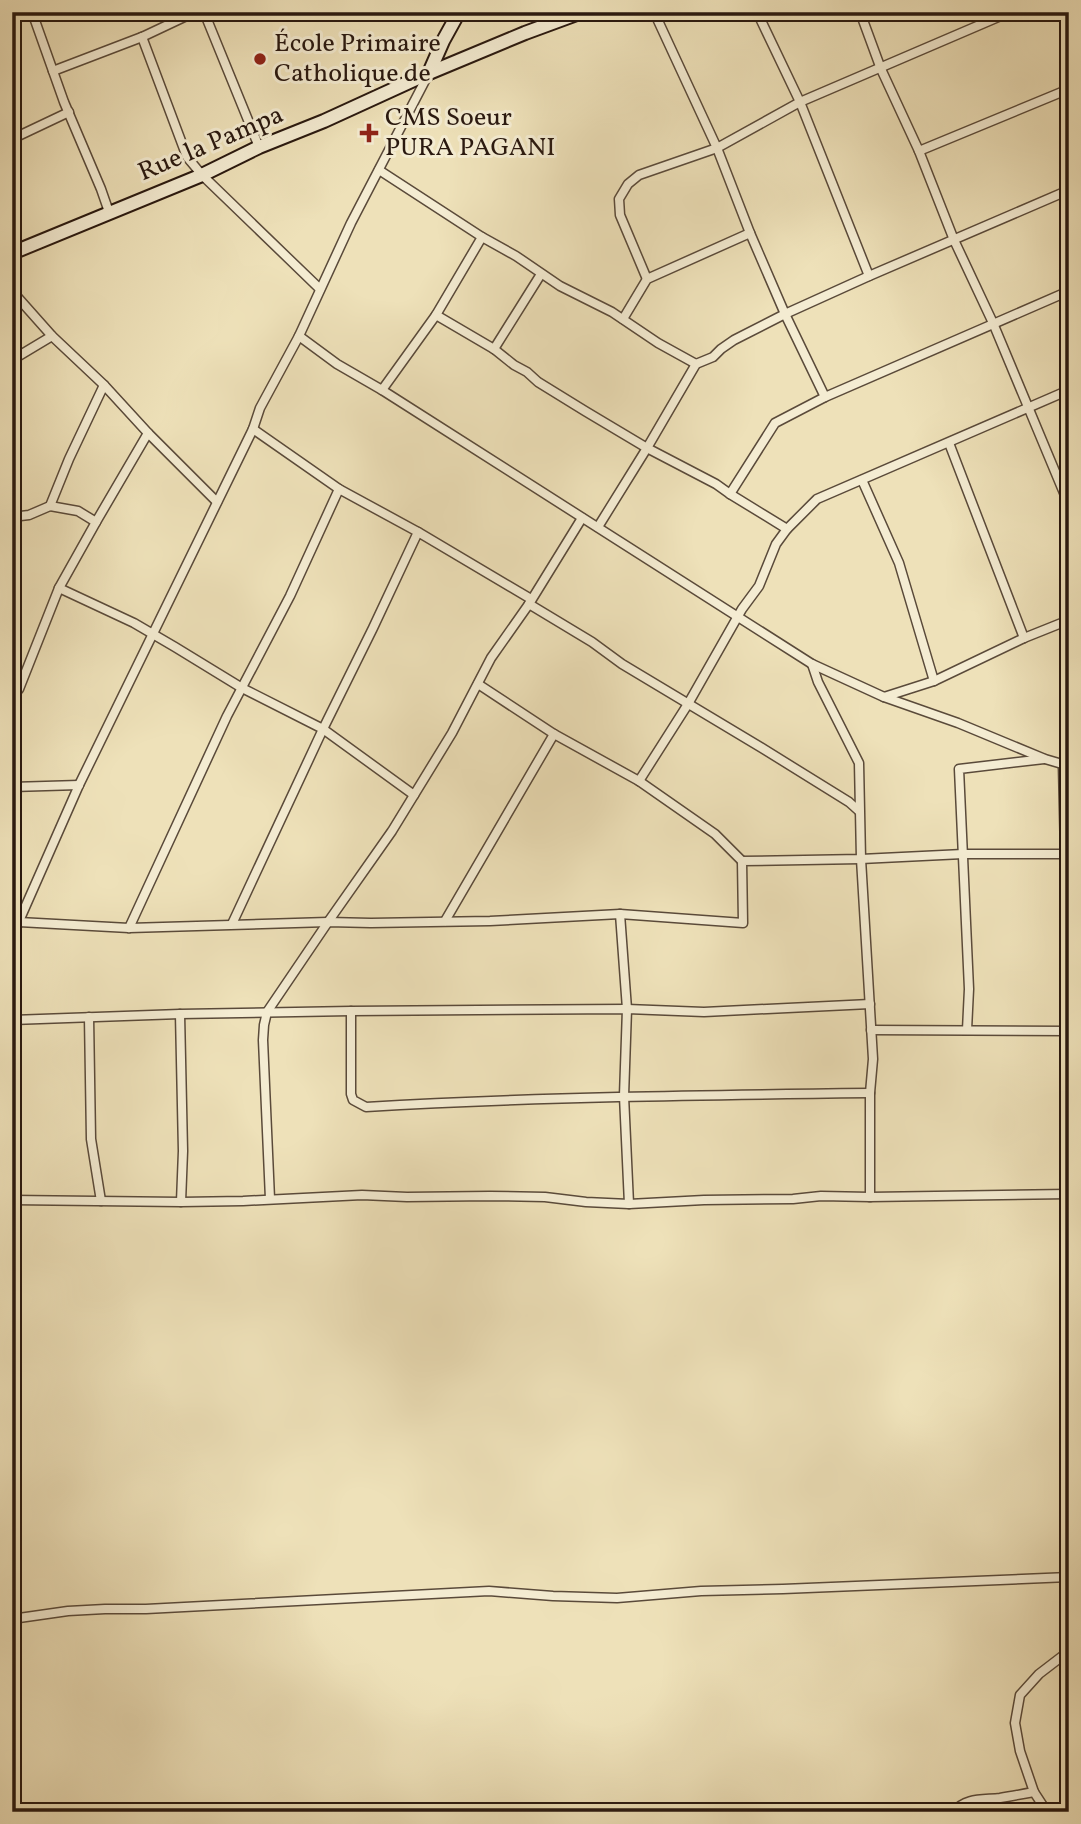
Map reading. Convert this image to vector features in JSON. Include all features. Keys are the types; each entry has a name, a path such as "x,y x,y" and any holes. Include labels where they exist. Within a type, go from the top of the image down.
{"street":[{"path":"32,12 109,212"},
{"path":"53,71 142,37 195,12"},
{"path":"204,12 259,147"},
{"path":"12,937 79,785 253,429 260,408 299,336 351,223 460,12"},
{"name":"Rue la Pampa","path":"12,253 202,175 259,147 324,121 429,73 582,12"},
{"path":"654,12 717,148 785,314 825,397"},
{"path":"757,12 800,102 869,276"},
{"path":"860,12 881,69 919,151 954,240 993,323 1069,505"},
{"path":"647,279 620,215 619,199 628,184 639,175 717,148 800,102 1010,12"},
{"path":"142,37 187,156 202,175 320,289"},
{"path":"919,151 1069,89"},
{"path":"12,139 69,112"},
{"path":"379,170 559,286 623,319 696,364"},
{"path":"598,527 648,448 696,364 713,357 734,340 785,314 1069,190"},
{"path":"623,319 647,279 750,233"},
{"path":"382,390 436,315 482,237"},
{"path":"494,349 541,274"},
{"path":"12,291 52,336 104,385 217,502"},
{"path":"730,494 775,423 825,397 1069,291"},
{"path":"436,315 494,349 538,382 648,448 716,484 787,530"},
{"path":"12,360 52,336"},
{"path":"299,336 337,364 812,664 884,697 1066,766 1065,854 1069,888"},
{"path":"50,506 104,385"},
{"path":"639,781 688,704 742,609 760,586 776,544 817,499 1069,390"},
{"path":"253,429 339,489 418,532 530,601 622,664 762,748 849,802 859,811"},
{"path":"12,696 19,689 59,588 148,433"},
{"path":"949,443 1024,638"},
{"path":"862,480 899,563 933,681"},
{"path":"129,928 227,716 294,586 339,489"},
{"path":"12,517 29,515 50,506 78,511 96,522"},
{"path":"270,1199 263,1040 267,1012 392,831 452,733 491,658 582,518"},
{"path":"232,924 418,532"},
{"path":"59,588 153,634 242,688 323,729 414,795"},
{"path":"884,697 933,681 1069,620"},
{"path":"812,664 818,682 859,763 861,859 873,1059 870,1094 870,1197"},
{"path":"478,684 554,734 639,781 715,834 743,860 1065,854"},
{"path":"445,921 554,734"},
{"path":"967,1030 969,989 959,769 1045,759"},
{"path":"12,786 79,785"},
{"path":"19,922 129,928 510,920 620,914 743,923 743,860"},
{"path":"620,914 627,1009 624,1096 629,1204"},
{"path":"12,1020 351,1011 627,1009 704,1012 870,1004"},
{"path":"351,1011 351,1094 353,1100 366,1107 479,1100 624,1096 870,1094"},
{"path":"180,1014 183,1151 181,1202"},
{"path":"89,1017 91,1139 101,1201"},
{"path":"871,1030 1069,1031"},
{"path":"12,1200 181,1202 362,1195 545,1197 629,1204 821,1196 1069,1194"},
{"path":"12,1619 68,1611 489,1591 617,1598 701,1591 1069,1577"},
{"path":"1047,1812 1034,1792 1020,1751 1015,1723 1020,1695 1039,1674 1069,1651"},
{"path":"954,1812 959,1805 975,1799 1034,1792"}],"place":[{"name":"École Primaire Catholique de","path":"260,59"},
{"name":"CMS Soeur PURA PAGANI","path":"369,133"}]}
